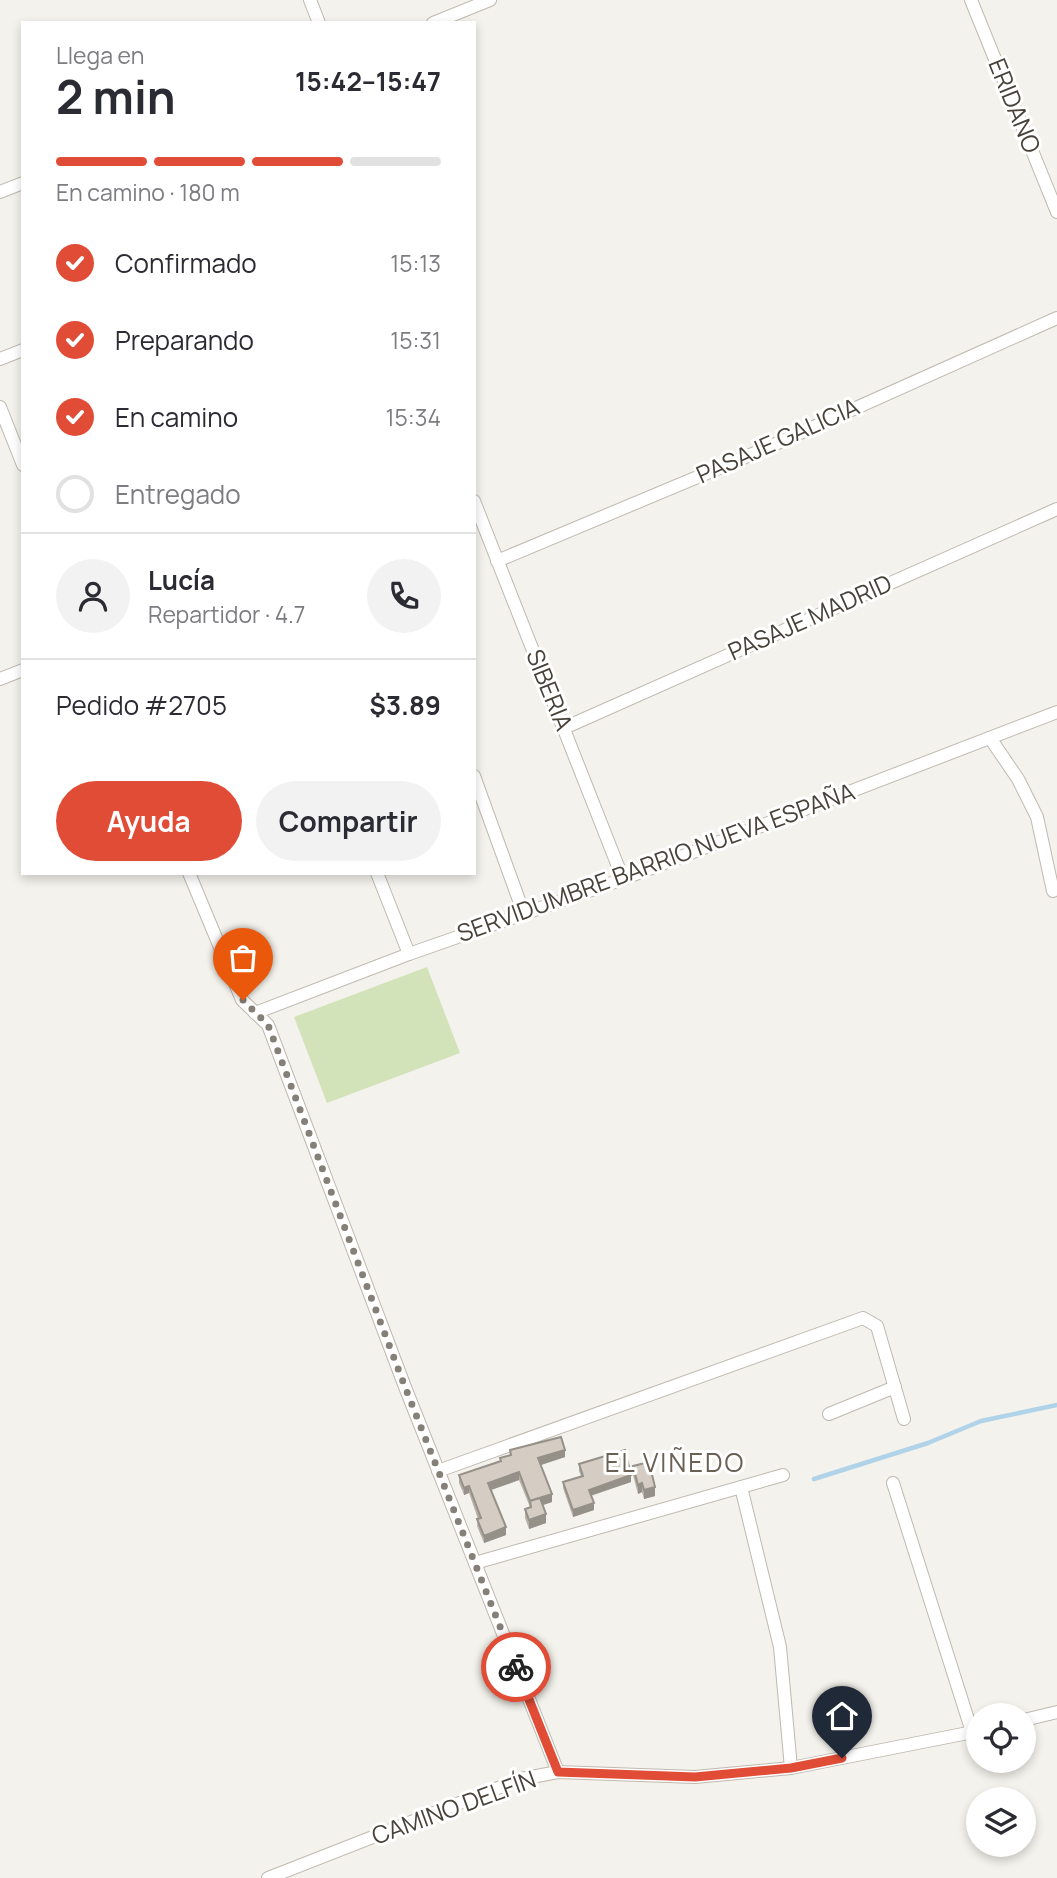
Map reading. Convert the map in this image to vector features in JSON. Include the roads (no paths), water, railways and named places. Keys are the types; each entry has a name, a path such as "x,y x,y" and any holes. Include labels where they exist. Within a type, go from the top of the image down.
{"street":[{"path":"310,0 318,21"},
{"path":"438,21 490,0"},
{"name":"ERIDANO","path":"971,0 1057,212"},
{"path":"0,192 21,184"},
{"name":"PASAJE GALICIA","path":"497,561 762,450 1057,318"},
{"path":"0,359 21,351"},
{"path":"0,407 21,460"},
{"name":"SIBERIA","path":"476,507 624,879"},
{"name":"PASAJE MADRID","path":"564,728 1057,509"},
{"path":"0,679 21,671"},
{"name":"SERVIDUMBRE BARRIO NUEVA ESPAÑA","path":"255,1013 409,954 624,879 1057,712"},
{"path":"990,738 1018,779 1037,817 1053,891"},
{"path":"476,782 523,914"},
{"path":"190,875 243,1000 268,1025 438,1471 558,1772"},
{"path":"378,875 409,954"},
{"path":"438,1471 853,1320 871,1321 877,1326 904,1419"},
{"path":"829,1414 895,1387"},
{"path":"475,1563 783,1475"},
{"path":"893,1483 966,1704"},
{"path":"741,1488 780,1647 791,1768"},
{"path":"1036,1717 1057,1712"},
{"name":"CAMINO DELFÍN","path":"268,1878 521,1779 558,1772 695,1777 791,1768 966,1733"}],"waterway":[{"path":"814,1479 928,1443 981,1421 1057,1405"}],"district":[{"name":"EL VIÑEDO","path":"675,1463"}]}
